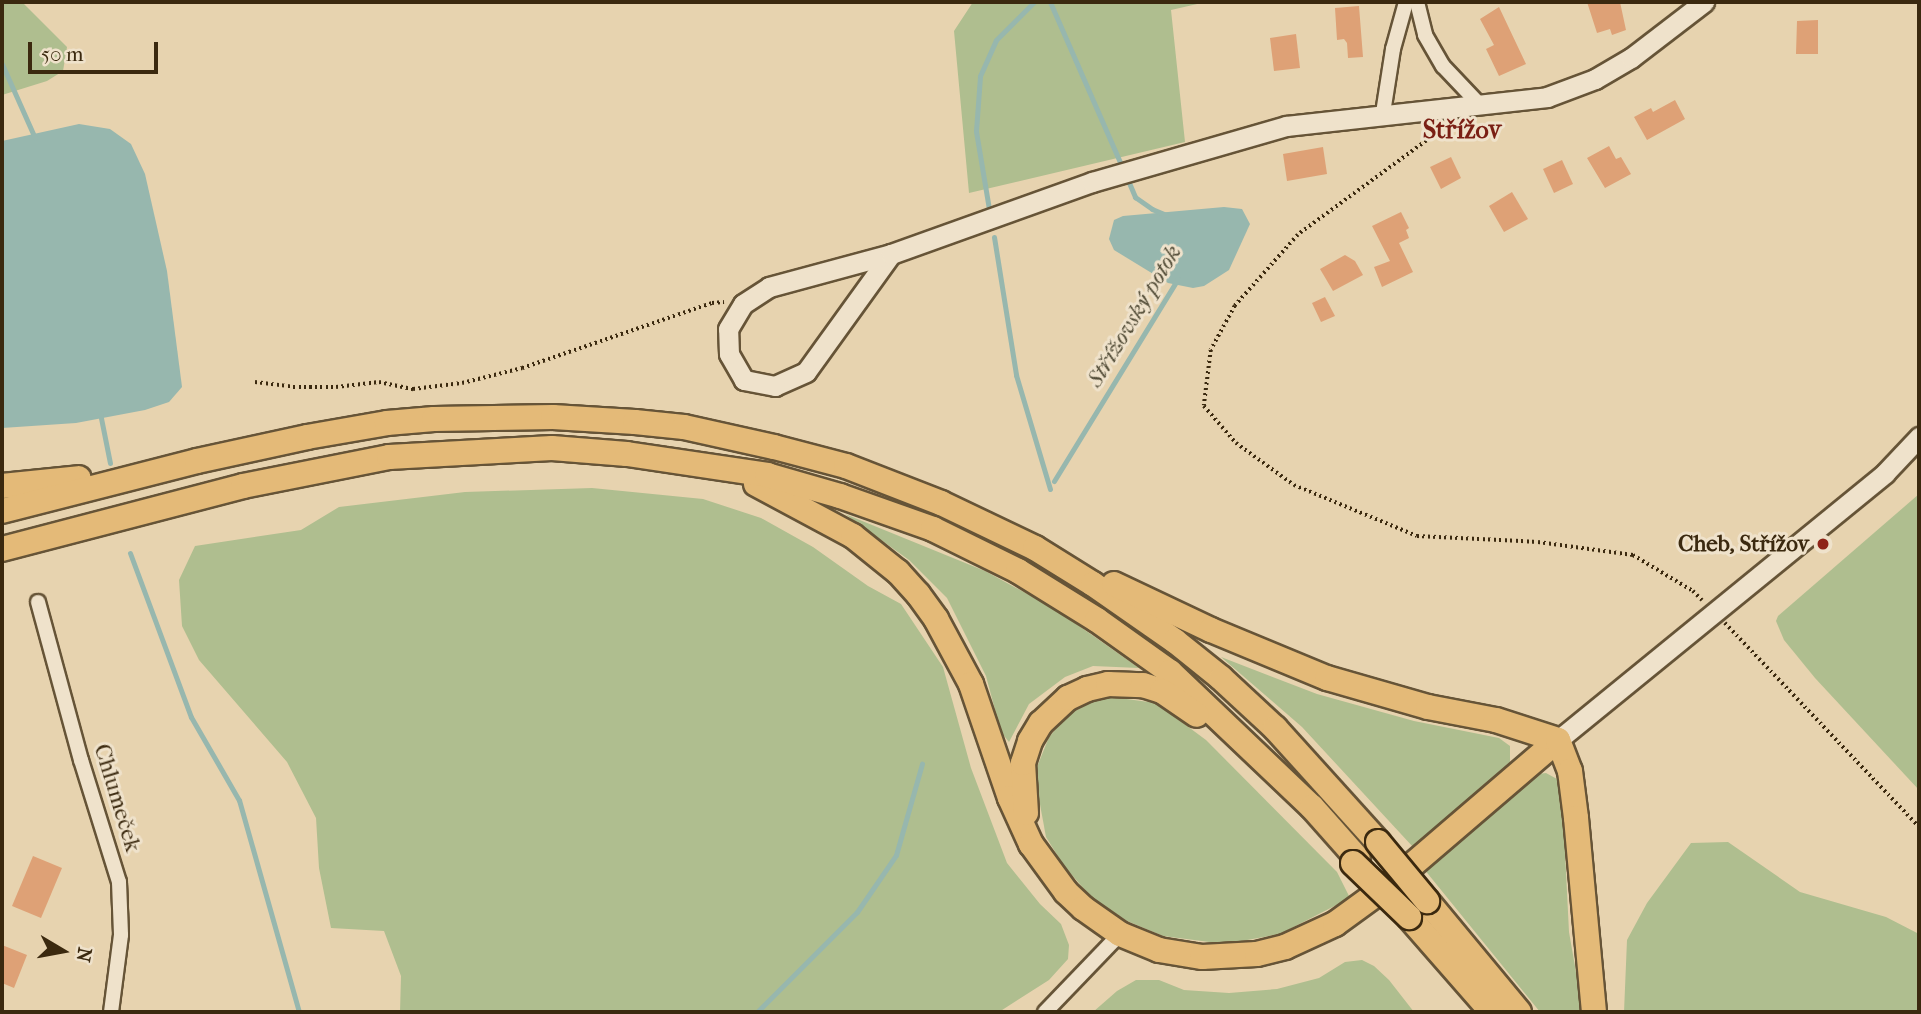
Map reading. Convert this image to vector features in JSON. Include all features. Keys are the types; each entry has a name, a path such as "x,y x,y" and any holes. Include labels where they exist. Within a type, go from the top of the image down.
{"highway":[{"path":"2,511 197,461 307,437 434,419 553,417 647,423 696,430 846,466 941,503 1211,630 1327,678 1428,707 1496,720 1558,740"},
{"path":"2,549 243,486 389,457 551,448 627,454 767,475 840,496 933,529 1018,570 1170,672 1312,807 1355,861"},
{"path":"2,486 68,480 197,461"},
{"path":"718,466 844,530 874,551 918,594 936,619 971,684 1015,809 1031,844 1052,875 1083,908 1120,934 1180,955 1226,958 1285,947 1312,936 1358,909 1390,884 1558,740"},
{"path":"2,561 48,537"},
{"path":"1035,548 1127,606 1221,678 1275,728 1378,842 1418,909 1492,1012"},
{"path":"1052,875 1026,815 1022,785 1023,763 1030,741 1041,723 1068,698 1087,689 1127,683 1162,691 1200,717 1355,861 1418,909 1519,1012"},
{"path":"1558,740 1570,771 1594,1012"}],"street":[{"path":"1383,113 1393,49 1406,2"},
{"path":"1417,2 1425,35 1443,66 1478,103"},
{"path":"891,254 806,372 775,386 744,380 729,354 728,329 743,304 769,286 891,254 1092,182 1286,126 1383,113 1546,97 1595,79 1631,58 1704,2"},
{"path":"1558,740 1885,472 1919,437"},
{"name":"Chlumeček","path":"38,602 81,760 119,881 121,935 111,1012"},
{"path":"1045,1012 1120,934"}],"path":[{"path":"1444,128 1298,235 1235,306 1211,349 1204,406 1236,443 1294,485 1417,536 1538,542 1633,555 1693,591 1919,827"},
{"path":"255,382 293,387 336,387 379,382 427,388 510,372 712,303 743,304"}],"green space":[{"path":"2,2 22,2 67,47 63,71 47,81 2,95"},
{"path":"973,2 1206,2 1171,10 1185,142 969,193 954,31"},
{"path":"592,488 703,499 761,518 813,547 868,586 901,604 943,667 971,768 1007,863 1040,904 1061,924 1069,945 1068,959 1049,980 999,1012 400,1012 401,976 384,931 331,928 319,868 316,818 287,762 199,660 182,626 179,580 195,546 301,530 339,507 465,492"},
{"path":"1919,494 1919,790 1815,678 1784,640 1776,621 1778,616"},
{"path":"845,514 985,571 1055,609 1139,668 1093,666 1065,677 1029,704 1009,742 1001,732 986,676 947,598 909,560"},
{"path":"1221,657 1317,694 1414,721 1499,738 1510,746 1510,764 1413,847 1302,727"},
{"path":"1112,697 1156,703 1206,740 1337,872 1350,898 1280,934 1225,944 1163,936 1127,921 1092,898 1064,866 1046,837 1037,767 1049,737 1067,716 1092,701"},
{"path":"1546,773 1557,779 1562,792 1569,932 1583,1012 1540,1012 1424,869 1538,774"},
{"path":"1728,842 1800,892 1886,917 1919,934 1919,1012 1624,1012 1627,940 1647,903 1691,843"},
{"path":"1362,960 1374,966 1389,980 1414,1012 1093,1012 1117,991 1136,980 1159,980 1184,990 1229,993 1277,989 1319,978 1345,962"}],"water":[{"path":"79,124 110,129 131,144 145,174 167,271 182,387 169,402 145,410 76,423 2,428 2,141"},
{"path":"1224,207 1242,209 1250,224 1229,270 1204,286 1193,288 1168,283 1114,250 1109,239 1114,220 1123,216"}],"building":[{"path":"1587,2 1620,2 1626,30 1612,35 1610,29 1597,33"},
{"path":"1359,6 1363,57 1348,58 1347,43 1344,39 1337,40 1335,8"},
{"path":"1499,7 1526,64 1499,76 1486,49 1494,45 1480,19"},
{"path":"1818,20 1818,54 1796,54 1797,21"},
{"path":"1296,34 1300,68 1274,71 1270,38"},
{"path":"1675,100 1685,119 1647,140 1634,117 1651,108 1653,112"},
{"path":"1609,146 1616,159 1621,157 1631,174 1605,188 1587,158"},
{"path":"1323,147 1327,174 1287,181 1283,154"},
{"path":"1451,157 1461,178 1441,189 1430,167"},
{"path":"1562,160 1573,184 1554,193 1543,169"},
{"path":"1512,192 1528,219 1504,232 1489,206"},
{"path":"1401,212 1409,228 1406,230 1409,238 1399,243 1413,272 1382,287 1374,267 1390,261 1372,226"},
{"path":"1345,255 1355,261 1363,275 1333,291 1320,269"},
{"path":"1325,297 1335,316 1321,322 1312,303"},
{"path":"33,856 62,868 41,918 12,906"},
{"path":"2,945 27,955 14,988 2,983"}],"waterway":[{"path":"989,209 976,131 980,76 996,40 1034,2"},
{"name":"Střížovský potok","path":"1050,2 1123,169"},
{"path":"2,64 35,138"},
{"name":"Střížovský potok","path":"1127,178 1135,197 1166,215"},
{"path":"994,237 1016,375 1050,489"},
{"name":"Střížovský potok","path":"1054,481 1178,279"},
{"path":"100,413 110,463"},
{"path":"130,553 191,717 239,800 299,1012"},
{"name":"Střížovský potok","path":"757,1012 857,912 896,855 922,764"}],"place":[{"name":"Cheb, Střížov","path":"1823,544"}],"district":[{"name":"Střížov","path":"1462,130"}]}
